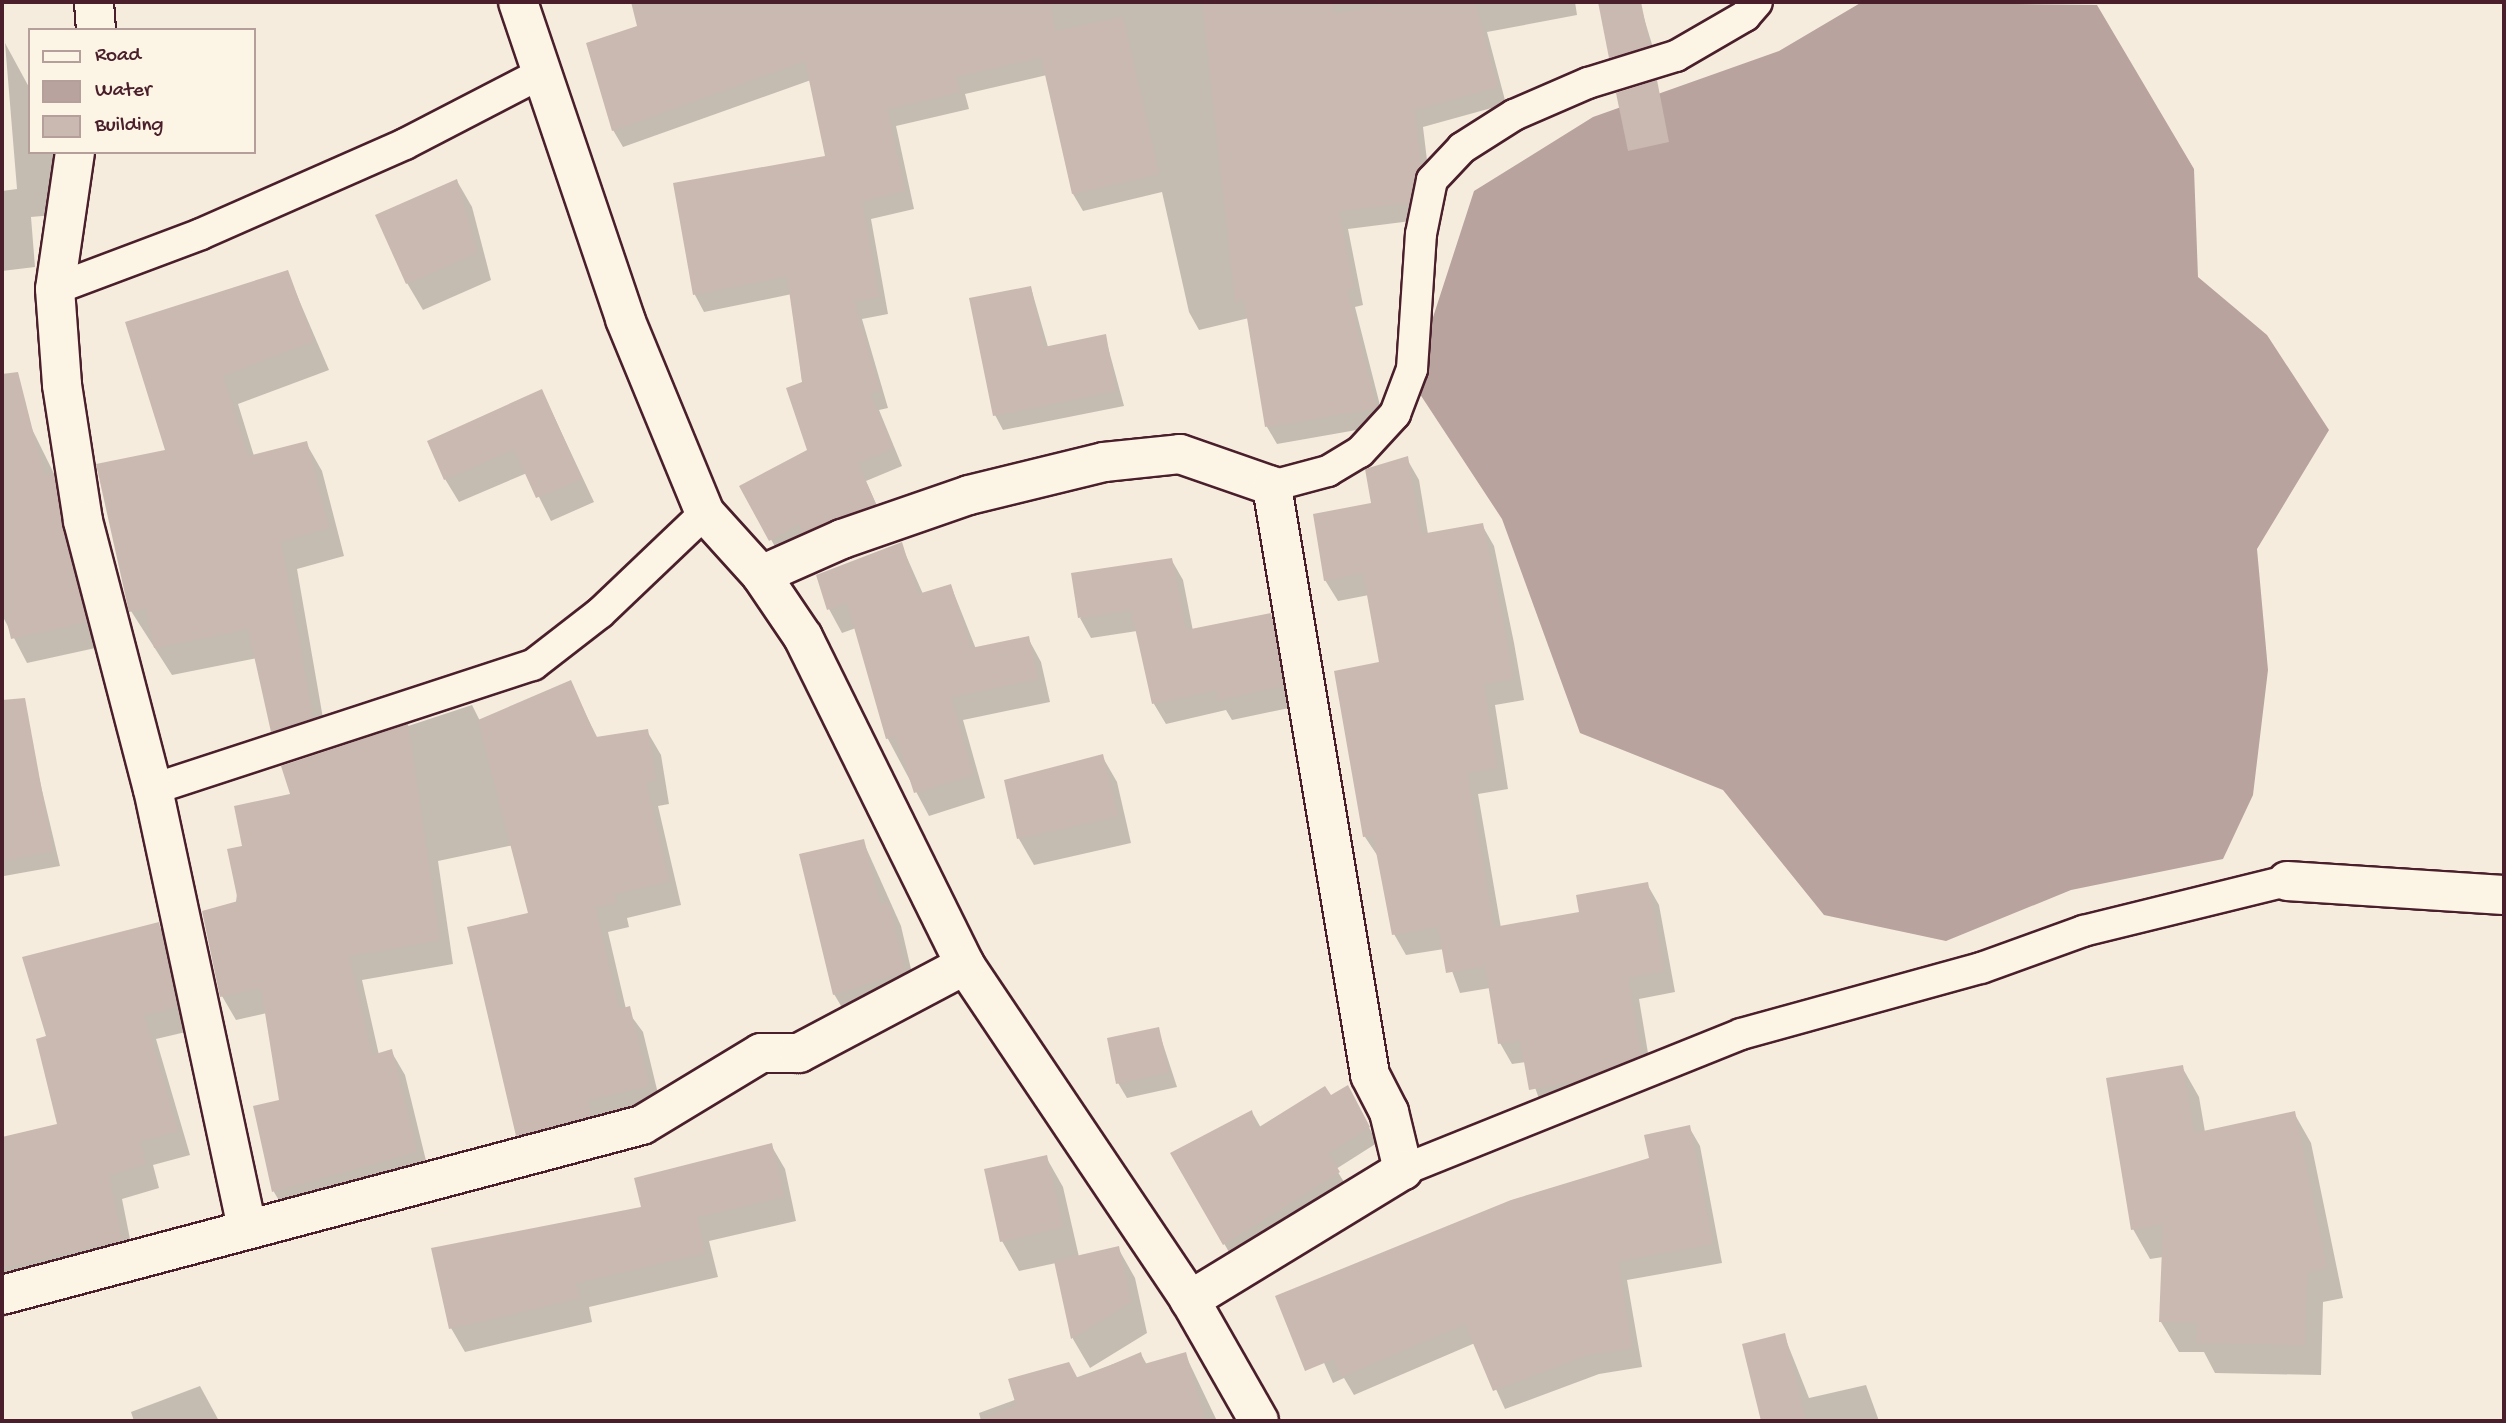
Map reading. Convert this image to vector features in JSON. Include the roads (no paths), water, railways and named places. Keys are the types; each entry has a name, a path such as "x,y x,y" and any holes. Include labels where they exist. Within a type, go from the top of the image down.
{"street":[{"path":"94,2 96,28"},
{"path":"518,2 625,319 705,513 761,575 803,637 965,965 1190,1300 1258,1421"},
{"path":"75,154 55,289 62,385 83,521 152,789 247,1226"},
{"path":"761,575 842,539 969,495 1104,462 1180,454 1272,486 1370,1075 1389,1112 1403,1170 1190,1300"},
{"path":"2287,881 2504,895"},
{"path":"2,1295 247,1226 542,1156 642,1125 761,1053 799,1053 965,965"}],"lane":[{"path":"1272,486 1338,465 1360,452 1395,414 1412,369 1421,234 1432,180 1462,148 1576,89 1676,56 1745,16 1757,2"},
{"path":"55,289 201,234 405,144 542,73"},
{"path":"152,789 533,665 600,612 705,513"},
{"path":"1403,1170 1741,1034 1981,968 2082,931 2287,881"}],"water":[{"path":"1862,2 2097,5 2194,169 2198,277 2267,335 2329,430 2257,549 2268,670 2253,795 2223,859 2071,890 1946,941 1824,915 1723,790 1580,733 1502,519 1412,382 1474,191 1593,117 1779,51"}]}
